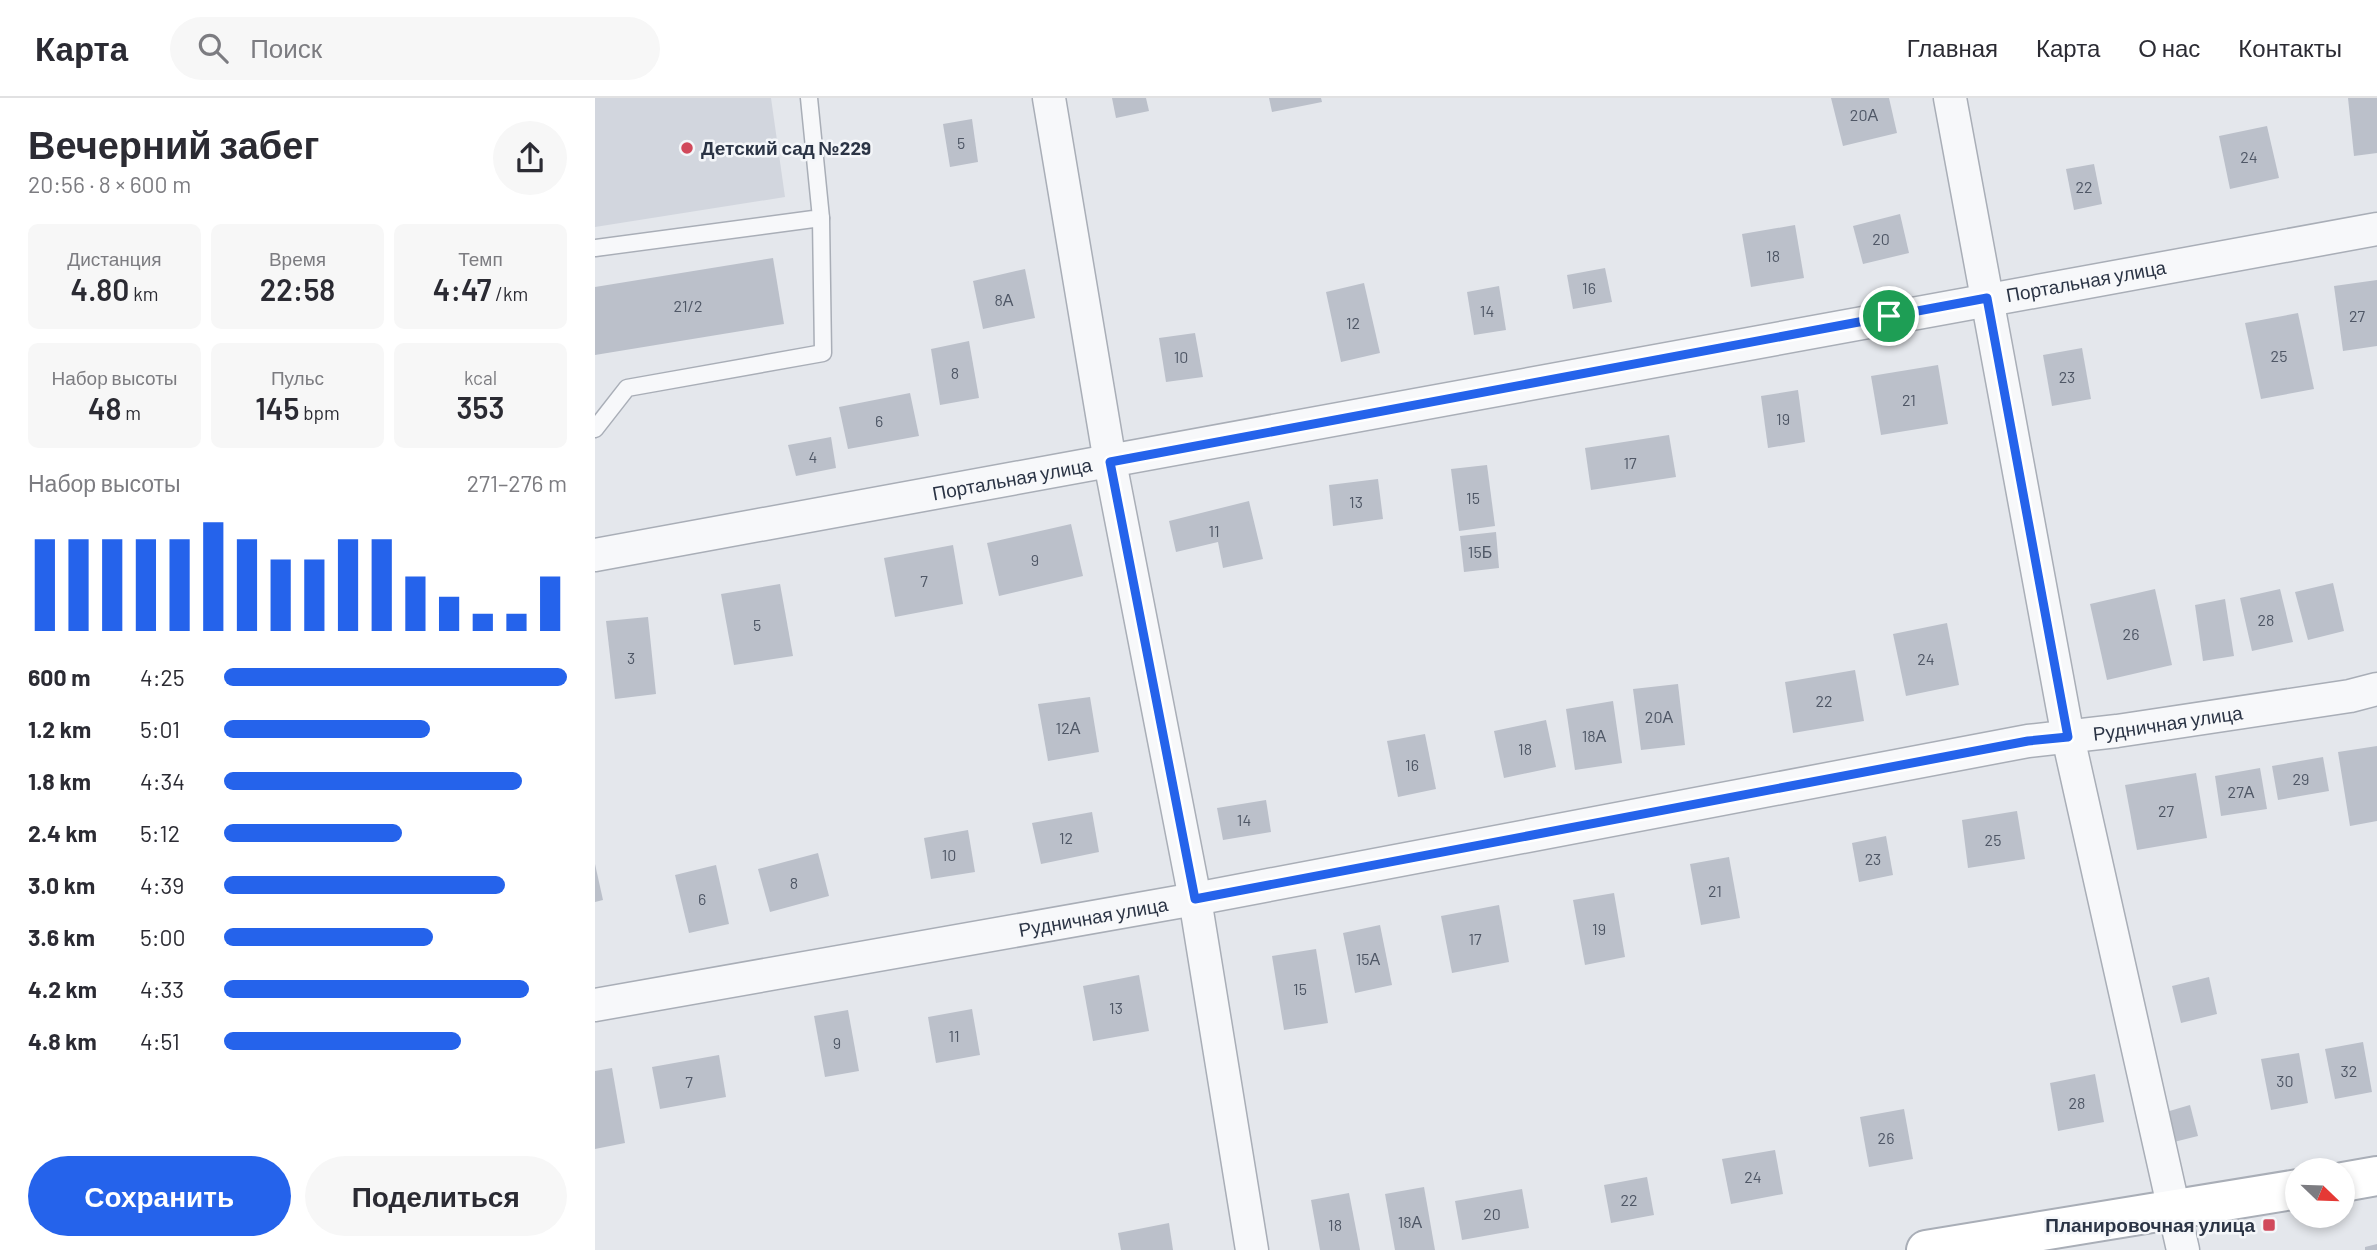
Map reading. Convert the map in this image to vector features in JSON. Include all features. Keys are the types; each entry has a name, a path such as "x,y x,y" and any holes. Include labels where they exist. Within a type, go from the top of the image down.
{"main road":[{"path":"2355,1180 2377,1176"},
{"path":"1926,1250 2285,1191"}],"street":[{"path":"1049,98 1110,462 1195,899 1252,1250"},
{"path":"1950,98 2068,737 2183,1250"},
{"name":"Портальная улица","path":"595,555 1987,298 2377,229"},
{"name":"Рудничная улица","path":"595,1005 1195,899 2028,741 2350,696 2377,689"}],"lane":[{"path":"595,429 627,388 823,353 821,218 809,98"},
{"path":"595,248 821,218"}],"shaded area":[{"name":"Детский сад №229","path":"595,98 771,98 785,197 595,227"}],"building":[{"path":"1112,98 1146,98 1149,111 1116,118"},
{"path":"1269,98 1321,98 1322,102 1272,112"},
{"path":"1831,98 1889,98 1897,133 1843,146"},
{"path":"2348,98 2377,98 2377,153 2354,156"},
{"path":"972,119 978,162 950,167 943,124"},
{"path":"2267,126 2279,178 2230,189 2219,136"},
{"path":"2094,164 2102,204 2074,210 2066,169"},
{"path":"1900,214 1909,253 1863,264 1853,226"},
{"path":"1795,225 1804,278 1751,287 1742,234"},
{"path":"773,258 784,324 595,355 595,287"},
{"path":"1605,268 1612,302 1573,309 1567,275"},
{"path":"1025,269 1035,318 983,329 973,281"},
{"path":"2377,280 2377,346 2343,351 2334,286"},
{"path":"1364,283 1380,353 1341,362 1326,292"},
{"path":"1499,286 1506,330 1474,335 1467,292"},
{"path":"2298,313 2314,389 2261,399 2245,323"},
{"path":"1195,333 1203,377 1166,382 1159,338"},
{"path":"969,341 979,398 940,405 931,349"},
{"path":"2082,348 2091,399 2052,406 2043,355"},
{"path":"1938,365 1948,424 1881,435 1871,376"},
{"path":"1798,390 1805,442 1768,448 1761,396"},
{"path":"910,393 919,436 848,449 839,407"},
{"path":"1669,435 1676,477 1591,490 1585,448"},
{"path":"831,437 836,468 796,476 788,445"},
{"path":"1487,465 1495,526 1459,531 1451,469"},
{"path":"1378,479 1383,519 1333,526 1329,485"},
{"path":"1249,501 1263,559 1223,568 1218,542 1176,552 1169,521"},
{"path":"1071,524 1083,576 999,596 987,543"},
{"path":"1496,532 1499,568 1464,572 1460,536"},
{"path":"953,545 963,604 895,617 884,558"},
{"path":"2333,583 2344,631 2308,640 2295,592"},
{"path":"780,584 793,656 734,665 721,594"},
{"path":"2155,589 2172,665 2107,680 2090,604"},
{"path":"2280,589 2293,642 2252,651 2240,598"},
{"path":"2225,599 2234,656 2203,661 2195,605"},
{"path":"648,617 656,694 615,699 606,621"},
{"path":"1947,623 1959,685 1906,696 1893,634"},
{"path":"1855,670 1864,721 1793,733 1785,682"},
{"path":"1678,684 1685,745 1641,750 1633,689"},
{"path":"1090,697 1099,752 1048,761 1038,704"},
{"path":"1613,701 1622,763 1575,770 1566,709"},
{"path":"1546,720 1556,767 1504,778 1494,731"},
{"path":"1425,734 1436,789 1398,797 1387,741"},
{"path":"2377,746 2377,821 2350,826 2338,752"},
{"path":"2323,757 2329,791 2278,800 2272,766"},
{"path":"2260,768 2267,809 2221,816 2215,776"},
{"path":"2196,773 2207,838 2137,850 2125,785"},
{"path":"1266,800 1271,832 1223,840 1217,808"},
{"path":"2017,811 2025,859 1968,868 1962,820"},
{"path":"1092,812 1099,852 1041,864 1032,823"},
{"path":"968,830 975,872 931,879 924,838"},
{"path":"1886,836 1893,875 1859,882 1852,843"},
{"path":"818,853 829,896 770,912 758,869"},
{"path":"1729,857 1740,918 1701,925 1690,864"},
{"path":"595,864 603,900 595,902"},
{"path":"716,865 729,924 689,933 675,875"},
{"path":"1614,893 1625,957 1585,965 1573,900"},
{"path":"1499,905 1509,962 1452,973 1441,916"},
{"path":"1380,925 1392,985 1355,993 1343,933"},
{"path":"1316,949 1328,1023 1284,1030 1272,956"},
{"path":"1139,975 1149,1031 1093,1041 1083,986"},
{"path":"2209,977 2217,1014 2181,1023 2172,986"},
{"path":"972,1009 980,1055 936,1063 928,1017"},
{"path":"848,1010 859,1071 825,1077 814,1016"},
{"path":"2363,1042 2372,1092 2335,1099 2325,1049"},
{"path":"2299,1053 2308,1103 2271,1110 2261,1059"},
{"path":"719,1055 726,1097 660,1109 652,1067"},
{"path":"612,1068 625,1143 595,1149 595,1071"},
{"path":"2095,1074 2104,1122 2058,1131 2050,1083"},
{"path":"2190,1105 2198,1136 2174,1142 2166,1112"},
{"path":"1904,1109 1913,1159 1869,1167 1860,1117"},
{"path":"1775,1150 1783,1194 1731,1204 1722,1159"},
{"path":"1647,1177 1654,1215 1611,1223 1604,1185"},
{"path":"1424,1187 1435,1250 1395,1250 1385,1194"},
{"path":"1522,1189 1529,1228 1462,1240 1455,1201"},
{"path":"1349,1193 1360,1250 1320,1250 1311,1200"},
{"path":"1169,1223 1173,1250 1121,1250 1118,1233"},
{"path":"2377,1244 2377,1250 2365,1250 2365,1247"}],"place":[{"name":"Детский сад №229","path":"687,148"},
{"name":"Планировочная улица","path":"2269,1225"}],"route":[{"path":"1987,298 2068,737 2028,741 1195,899 1110,462 1889,316 1987,298"}]}
